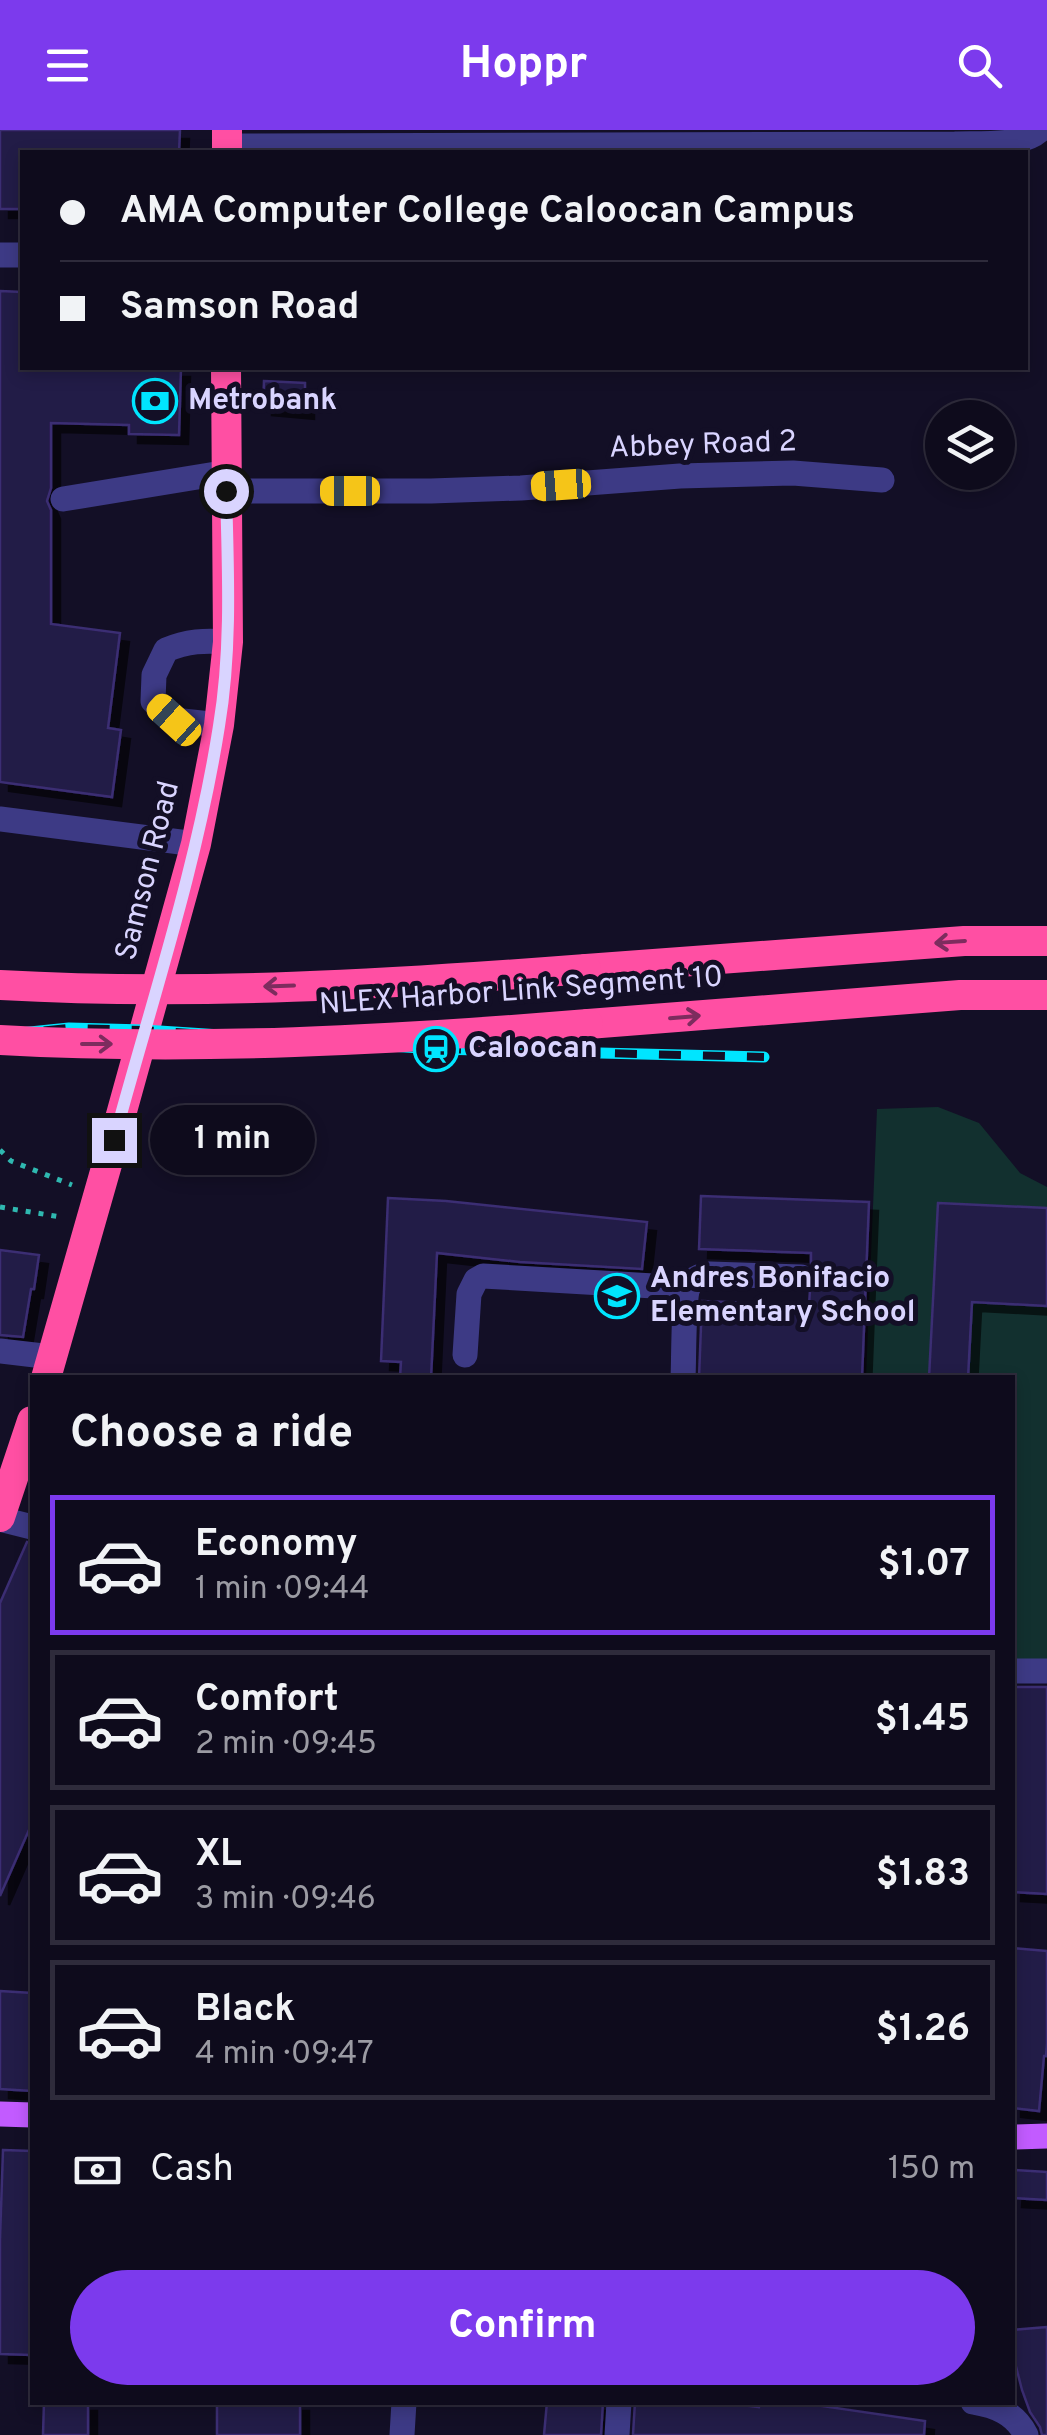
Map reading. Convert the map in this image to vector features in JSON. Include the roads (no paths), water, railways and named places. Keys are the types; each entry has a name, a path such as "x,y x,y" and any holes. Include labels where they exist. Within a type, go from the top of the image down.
{"highway":[{"name":"Samson Road","path":"49,1367 196,844 220,725 228,642 226,370"},
{"name":"NLEX Harbor Link Segment 10","path":"0,984 56,988 239,988 412,982 964,941 1047,940"},
{"name":"NLEX Harbor Link Segment 10","path":"0,1040 84,1044 413,1038 960,994 1047,995"},
{"path":"0,1518 30,1427"}],"main road":[{"path":"0,2114 30,2114"},
{"path":"1015,2135 1046,2130"}],"street":[{"path":"227,143 695,149 1021,141 1040,130"},
{"name":"Abbey Road 2","path":"64,499 227,481 431,491 793,473 882,480"},
{"path":"220,725 174,720 153,701 154,675 166,650 181,643 228,642"},
{"path":"0,818 196,844"},
{"path":"683,1375 688,1288 694,1280 702,1275 801,1276"},
{"path":"465,1355 470,1294 476,1280 483,1276 688,1288"},
{"path":"0,1350 49,1367"},
{"path":"0,1518 30,1526"},
{"path":"1015,1671 1047,1671"},
{"path":"402,2435 404,2405"},
{"path":"617,2435 619,2405"},
{"path":"1005,2407 1026,2435"}],"railway":[{"path":"0,1035 69,1028 144,1030 436,1049 764,1057"}],"place":[{"name":"Metrobank","path":"155,401"},
{"name":"Caloocan","path":"436,1049"},
{"name":"Andres Bonifacio Elementary School","path":"617,1296"}]}
